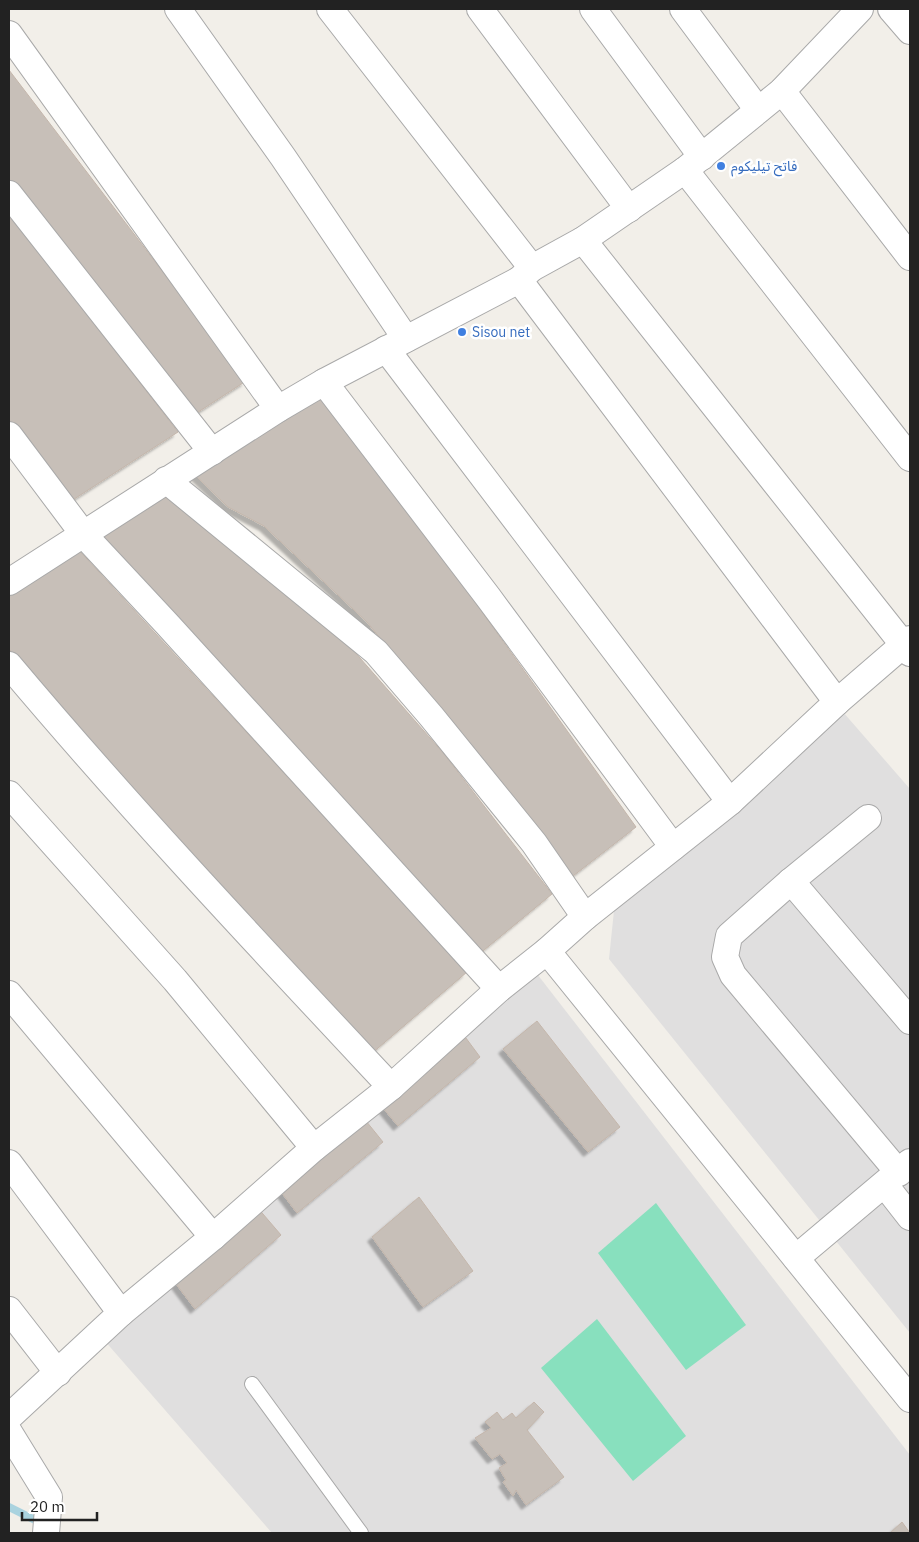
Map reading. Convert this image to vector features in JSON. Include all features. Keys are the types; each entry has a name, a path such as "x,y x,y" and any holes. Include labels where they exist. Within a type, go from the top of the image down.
{"street":[{"path":"178,9 283,157 396,344 730,802"},
{"path":"330,9 837,702"},
{"path":"480,9 629,209"},
{"path":"593,9 694,164 910,458"},
{"path":"682,9 758,110"},
{"path":"891,9 910,31"},
{"path":"9,582 278,408 525,274 583,240 629,209 694,164 782,91 854,11"},
{"path":"9,34 278,408"},
{"path":"782,91 910,257"},
{"path":"9,194 212,452"},
{"path":"9,1417 121,1313 213,1237 314,1148 391,1087 499,989 547,951 585,917 730,802 837,702 908,645 583,240"},
{"path":"324,382 488,598 673,847"},
{"path":"9,435 84,535 499,989"},
{"path":"166,480 376,652 431,716 534,843 585,917"},
{"path":"9,664 63,729 179,859 391,1087"},
{"path":"9,794 175,980 314,1148"},
{"path":"868,818 791,881 729,936 725,957 733,975 898,1173 910,1217"},
{"path":"791,881 910,1020"},
{"path":"547,951 910,1399"},
{"path":"9,994 213,1237"},
{"path":"9,1163 121,1313"},
{"path":"796,1258 898,1173"},
{"path":"9,1310 58,1373"},
{"path":"9,1432 49,1496 46,1533"}],"lane":[{"path":"252,1384 361,1533"}],"shaded area":[{"path":"843,712 910,789 910,1333 609,959 615,901"},
{"path":"534,970 910,1455 910,1533 272,1533 104,1340"}],"green space":[{"path":"656,1203 746,1325 686,1370 598,1253"},
{"path":"597,1319 686,1436 633,1481 541,1368"}],"building":[{"path":"9,70 246,381 192,416 9,180"},
{"path":"9,214 178,432 68,503 9,424"},
{"path":"323,390 636,827 573,876 367,622 264,526 228,507 190,470"},
{"path":"158,491 223,537 339,634 444,754 552,894 478,955 95,532"},
{"path":"75,546 467,972 371,1054 143,802 9,649 9,594"},
{"path":"537,1021 620,1127 588,1152 503,1049"},
{"path":"460,1030 480,1057 398,1126 378,1102"},
{"path":"362,1116 383,1142 297,1213 278,1188"},
{"path":"419,1197 473,1271 423,1307 372,1237"},
{"path":"257,1207 281,1235 195,1309 173,1280"},
{"path":"534,1402 544,1412 527,1430 564,1477 526,1505 516,1490 513,1496 503,1482 506,1480 499,1468 507,1463 500,1454 492,1459 475,1438 491,1428 485,1422 497,1412 503,1420 512,1413 516,1418"},
{"path":"902,1522 910,1533 890,1533"}],"waterway":[{"path":"9,1507 41,1523"}],"place":[{"name":"فاتح تيليكوم","path":"721,166"},
{"name":"Sisou net","path":"462,332"}]}
